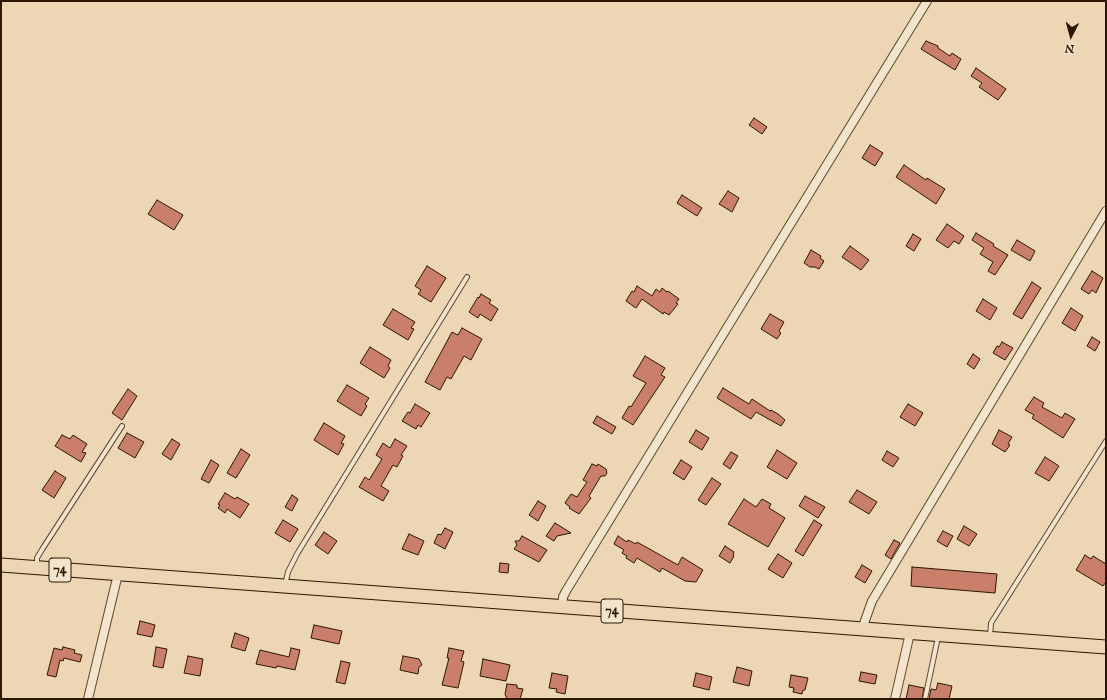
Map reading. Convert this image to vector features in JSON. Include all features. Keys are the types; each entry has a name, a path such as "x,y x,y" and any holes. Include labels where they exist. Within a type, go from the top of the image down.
{"main road":[{"name":"74","path":"1,565 562,608 1106,647"}],"street":[{"path":"562,608 563,597 566,591 927,1"},
{"path":"862,629 872,601 1106,211"},
{"path":"88,699 118,574"},
{"path":"895,699 910,633"}],"lane":[{"path":"284,587 288,572 297,554 467,277"},
{"path":"37,568 37,558 122,426"},
{"path":"990,639 991,623 1106,440"},
{"path":"925,699 936,651 938,635"}],"building":[{"path":"926,41 938,46 938,48 950,56 952,53 961,59 955,70 921,49"},
{"path":"976,68 1006,89 998,100 979,87 982,83 971,76"},
{"path":"754,118 767,127 762,134 749,125"},
{"path":"870,145 883,153 875,166 862,158"},
{"path":"904,165 926,180 927,178 945,189 936,204 896,177"},
{"path":"728,191 739,198 732,212 719,204"},
{"path":"682,195 702,208 697,216 677,203"},
{"path":"157,200 183,215 174,230 148,214"},
{"path":"947,224 964,236 959,244 954,241 948,248 936,240"},
{"path":"976,233 1008,255 995,275 988,271 993,262 980,254 984,248 972,240"},
{"path":"913,234 921,239 914,251 906,246"},
{"path":"1017,240 1035,251 1030,261 1011,250"},
{"path":"850,246 869,260 861,270 842,257"},
{"path":"811,250 821,256 820,258 824,261 819,269 810,267 804,263"},
{"path":"427,266 446,278 431,302 418,294 421,290 415,286"},
{"path":"1092,271 1103,278 1096,293 1092,290 1089,294 1081,289"},
{"path":"1032,282 1041,288 1022,319 1013,314"},
{"path":"637,286 652,296 656,289 660,292 662,288 679,299 676,303 678,304 669,315 664,312 663,314 642,299 636,308 626,301"},
{"path":"481,294 491,300 489,303 498,309 491,321 480,314 478,318 469,312"},
{"path":"983,299 997,308 990,320 976,311"},
{"path":"1071,308 1083,316 1075,331 1062,323"},
{"path":"393,309 415,322 411,328 414,329 408,340 383,325"},
{"path":"770,314 784,322 779,331 781,333 777,339 761,329"},
{"path":"462,328 482,339 471,360 464,356 451,379 447,377 440,390 425,382 452,332 458,335"},
{"path":"1092,337 1100,342 1095,351 1087,346"},
{"path":"1002,342 1013,348 1005,360 993,353 997,346 999,347"},
{"path":"370,347 391,360 388,366 390,368 384,378 360,363"},
{"path":"973,354 980,359 974,369 967,364"},
{"path":"645,356 665,368 661,375 665,377 633,425 622,418 629,406 631,407 646,383 633,376"},
{"path":"347,385 369,398 365,404 367,406 361,416 337,401"},
{"path":"723,388 749,404 752,399 770,411 771,410 778,414 785,420 781,426 756,412 751,419 717,398"},
{"path":"128,389 137,396 122,420 112,413"},
{"path":"1034,397 1044,403 1042,407 1062,418 1065,413 1075,419 1063,438 1032,418 1034,415 1025,410"},
{"path":"415,404 430,413 421,427 418,425 416,429 402,421 408,412 410,413"},
{"path":"908,404 923,413 915,426 900,417"},
{"path":"597,416 616,427 612,434 593,423"},
{"path":"324,423 345,436 341,443 344,444 338,455 314,440"},
{"path":"696,430 709,438 702,450 689,442"},
{"path":"999,430 1012,437 1008,444 1010,445 1005,452 992,444"},
{"path":"127,433 144,442 135,458 118,448"},
{"path":"62,435 70,439 73,435 87,444 82,452 86,453 81,462 55,446"},
{"path":"172,439 180,444 171,460 162,454"},
{"path":"395,439 407,446 401,455 403,456 397,467 393,465 381,486 389,491 383,501 359,487 365,477 369,480 382,459 376,455 383,443 390,448"},
{"path":"241,449 250,455 236,478 227,473"},
{"path":"777,450 797,463 787,479 767,467"},
{"path":"887,451 899,458 893,467 882,460"},
{"path":"731,452 738,456 730,469 723,464"},
{"path":"1045,457 1059,466 1049,481 1035,473"},
{"path":"211,460 219,465 209,483 201,479"},
{"path":"681,460 692,467 684,480 673,473"},
{"path":"592,464 597,466 598,464 606,469 607,473 605,476 601,476 589,496 591,498 579,514 569,508 570,507 565,503 571,494 577,497 587,482 583,480"},
{"path":"55,471 66,478 54,498 42,490"},
{"path":"712,478 721,484 706,505 698,500"},
{"path":"857,490 877,502 869,514 849,502"},
{"path":"225,493 235,499 237,497 249,504 240,518 227,509 225,513 218,508 220,505 218,504"},
{"path":"292,495 298,499 292,511 285,507"},
{"path":"805,496 825,507 818,518 799,506"},
{"path":"744,499 756,507 762,499 771,504 769,508 785,518 768,547 728,524"},
{"path":"538,501 546,506 538,521 529,515"},
{"path":"283,520 298,529 290,542 275,533"},
{"path":"814,520 822,525 803,556 795,551"},
{"path":"555,523 571,533 557,536 554,541 546,536"},
{"path":"964,526 977,534 969,546 957,539"},
{"path":"445,528 453,532 445,549 434,543 438,534 441,535"},
{"path":"943,531 953,536 947,547 937,541"},
{"path":"324,532 337,541 328,554 315,545"},
{"path":"409,534 424,541 418,555 402,549"},
{"path":"522,536 547,550 539,562 514,549 517,545 515,541 519,541"},
{"path":"618,536 627,542 628,540 636,544 637,542 678,565 682,557 703,570 696,582 685,581 662,568 660,572 637,558 634,563 626,558 627,556 622,553 624,550 614,544"},
{"path":"894,540 900,543 891,559 885,555"},
{"path":"725,546 734,552 734,556 730,563 719,556"},
{"path":"778,554 792,563 783,578 768,569"},
{"path":"1085,555 1091,559 1093,556 1106,564 1106,582 1103,586 1076,570"},
{"path":"500,563 509,564 508,573 499,572"},
{"path":"862,565 872,571 865,583 855,577"},
{"path":"912,567 997,574 995,593 911,586"},
{"path":"140,621 155,625 152,637 137,634"},
{"path":"314,625 342,631 339,644 311,638"},
{"path":"235,633 249,638 245,651 231,647"},
{"path":"63,647 75,650 74,653 82,655 80,662 64,658 63,661 60,660 56,677 47,675 54,648 62,650"},
{"path":"156,647 167,649 163,668 153,666"},
{"path":"291,648 300,650 295,670 277,666 276,668 256,664 260,650 289,657"},
{"path":"449,648 464,651 461,661 464,662 458,688 442,685 449,658 447,658"},
{"path":"188,656 203,659 200,676 184,673"},
{"path":"403,656 419,659 422,665 419,667 418,674 400,670"},
{"path":"483,659 510,665 506,681 480,676"},
{"path":"341,661 350,663 345,684 336,682"},
{"path":"737,667 752,671 749,686 733,682"},
{"path":"861,672 877,675 875,684 859,681"},
{"path":"552,673 568,676 565,694 556,692 557,689 549,688"},
{"path":"696,673 712,677 709,690 693,686"},
{"path":"791,675 808,678 805,690 803,690 802,694 793,692 794,688 789,687"},
{"path":"938,683 952,686 949,699 929,699 931,689 936,690"},
{"path":"507,684 517,685 517,688 523,689 520,699 507,699 505,694"},
{"path":"909,685 924,688 922,699 906,699"}]}
